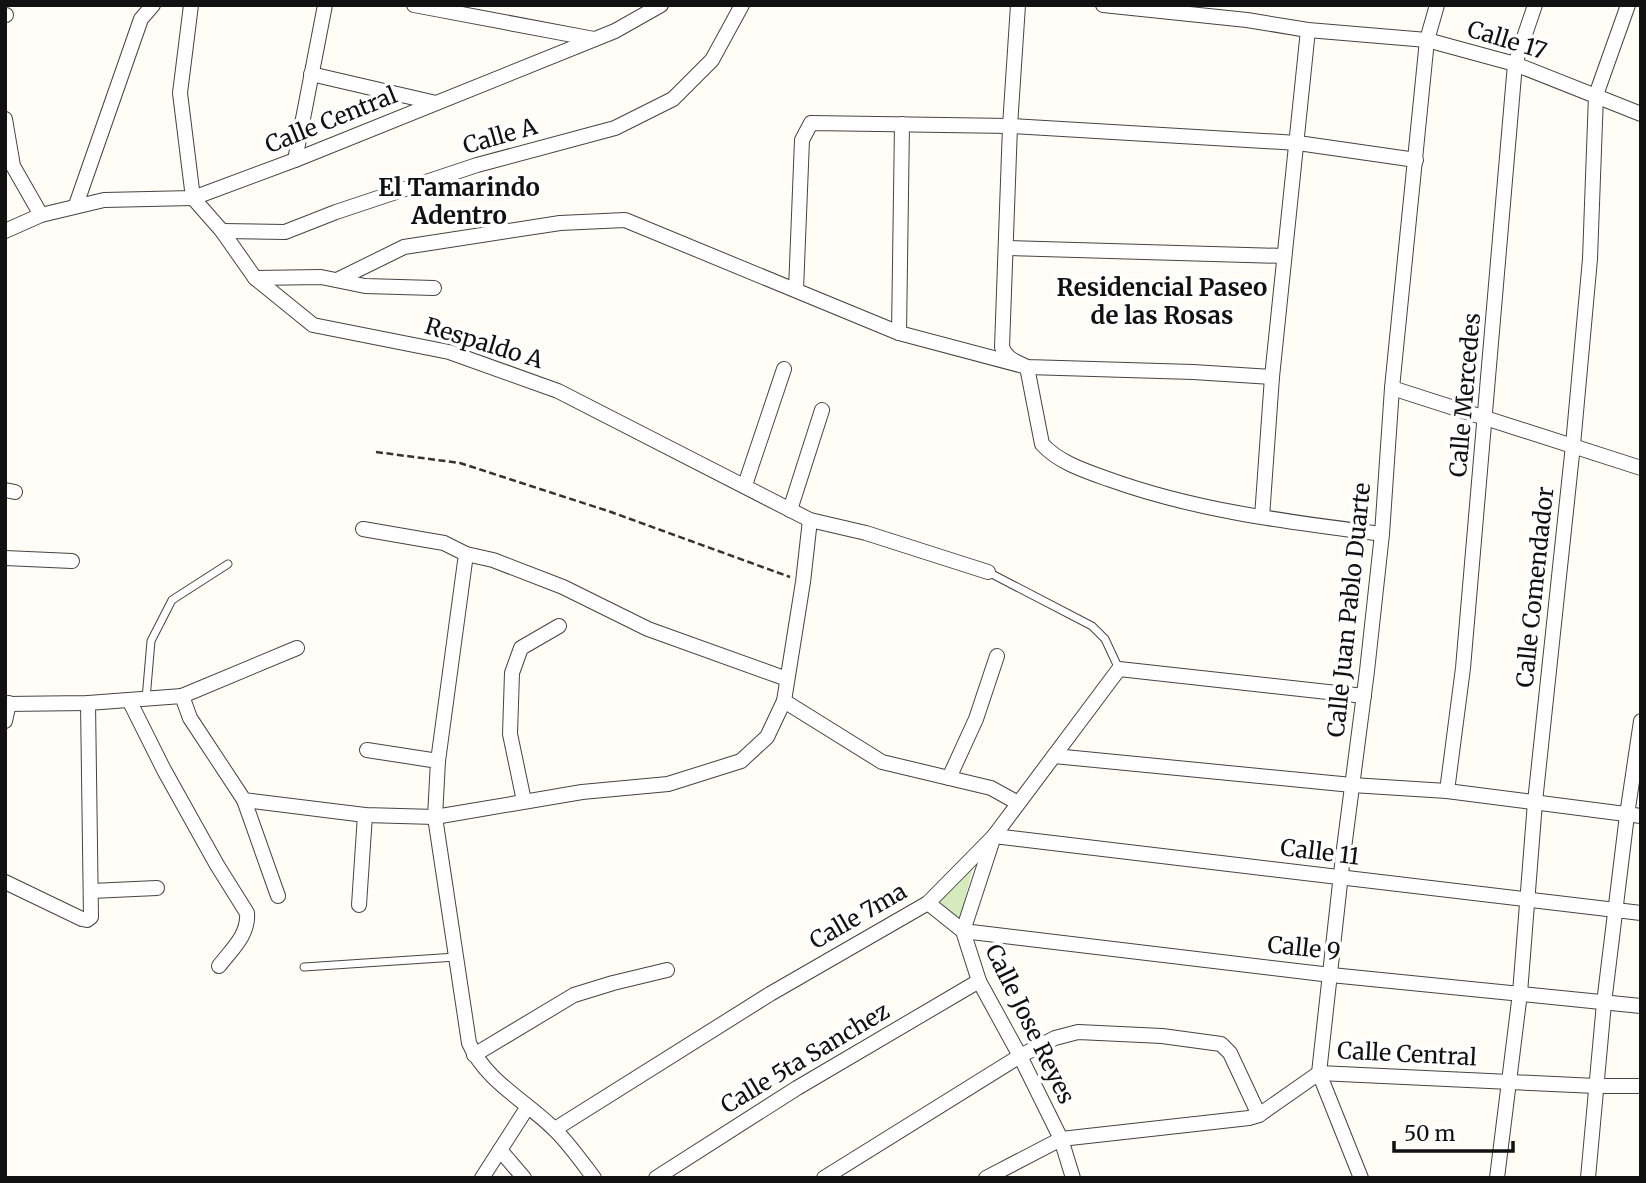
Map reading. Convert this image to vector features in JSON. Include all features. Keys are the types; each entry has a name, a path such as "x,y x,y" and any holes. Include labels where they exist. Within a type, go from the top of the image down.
{"street":[{"path":"76,205 141,19 153,5"},
{"path":"191,5 180,93 193,198"},
{"path":"295,160 325,5"},
{"path":"414,5 595,40"},
{"name":"Calle Central","path":"5,231 41,215 104,200 193,198 615,32 660,5"},
{"name":"Calle A","path":"222,231 285,232 477,165 615,128 673,99 712,60 742,5"},
{"path":"1018,5 1010,126 1008,248 1002,347 1004,354 1027,368 1042,444 1050,453 1086,471 1163,497 1262,517 1382,534"},
{"name":"Calle 17","path":"1103,5 1247,20 1308,30 1427,40 1515,64 1641,114"},
{"name":"Calle Juan Pablo Duarte","path":"1357,1177 1319,1073 1382,534 1392,388 1427,40 1437,5"},
{"name":"Calle Mercedes","path":"1447,790 1463,668 1515,64 1535,5"},
{"name":"Calle Comendador","path":"1497,1178 1520,993 1535,802 1590,259 1596,95 1629,5"},
{"path":"1262,517 1272,377 1308,30"},
{"path":"311,74 436,103"},
{"path":"5,119 13,166 41,215"},
{"path":"796,290 802,140 811,123 1010,126 1297,144 1416,160"},
{"path":"899,333 902,124"},
{"name":"Respaldo A","path":"193,198 222,231 255,278 313,325 449,352 558,391 810,520 866,533 988,572"},
{"path":"337,280 404,247 560,223 625,220 899,333 1027,368 1272,377"},
{"path":"1008,248 1284,256"},
{"path":"255,278 321,277 365,286 434,288"},
{"path":"745,485 784,369"},
{"path":"1392,388 1641,468"},
{"path":"790,510 822,410"},
{"path":"244,800 365,815 435,817 582,792 668,784 741,761 767,737 784,701 810,520"},
{"path":"363,529 444,543 466,554 563,587 648,629 787,679"},
{"path":"466,554 438,761 435,817 469,1043 483,1067 527,1108 555,1129 594,1178"},
{"path":"5,558 72,561"},
{"path":"524,801 510,734 512,673 521,648 559,626"},
{"path":"5,721 7,704 88,703 182,696 297,648"},
{"path":"949,778 975,719 997,656"},
{"path":"1119,669 1364,696"},
{"name":"Calle 7ma","path":"555,1129 770,994 928,903 994,836 1119,669"},
{"path":"182,696 190,718 244,800 278,896"},
{"path":"129,700 164,770 247,914 245,933 219,966"},
{"path":"784,701 882,762 991,788 1018,803"},
{"path":"5,881 87,920 91,917 88,703"},
{"path":"1588,1178 1604,1003 1616,909 1634,815 1640,727"},
{"path":"367,750 438,761"},
{"path":"1054,756 1352,785 1447,790 1634,815"},
{"path":"359,905 365,815"},
{"path":"963,932 994,836"},
{"name":"Calle 11","path":"994,836 1641,913"},
{"path":"91,891 157,888"},
{"name":"Calle Jose Reyes","path":"928,903 963,932 979,981 1020,1056 1060,1139 1073,1178"},
{"name":"Calle 9","path":"963,932 1331,975 1641,1006"},
{"path":"474,1055 573,995 613,982 667,970"},
{"name":"Calle 5ta Sanchez","path":"656,1178 797,1087 979,981"},
{"path":"824,1178 1020,1056 1055,1038 1078,1032 1162,1036 1221,1044 1230,1053 1259,1115"},
{"name":"Calle Central","path":"986,1178 1060,1139 1259,1115 1319,1073 1641,1086"},
{"path":"482,1178 527,1108"},
{"path":"500,1150 524,1178"}],"lane":[{"path":"146,699 151,641 172,600 228,564"},
{"path":"988,572 1092,626 1105,639 1119,669"},
{"path":"304,967 456,957"}],"path":[{"path":"376,452 460,463 611,512 803,582"}],"green space":[{"path":"975,860 960,919 938,902"}],"district":[{"name":"El Tamarindo Adentro","path":"459,202"},
{"name":"Residencial Paseo de las Rosas","path":"1162,302"}]}
